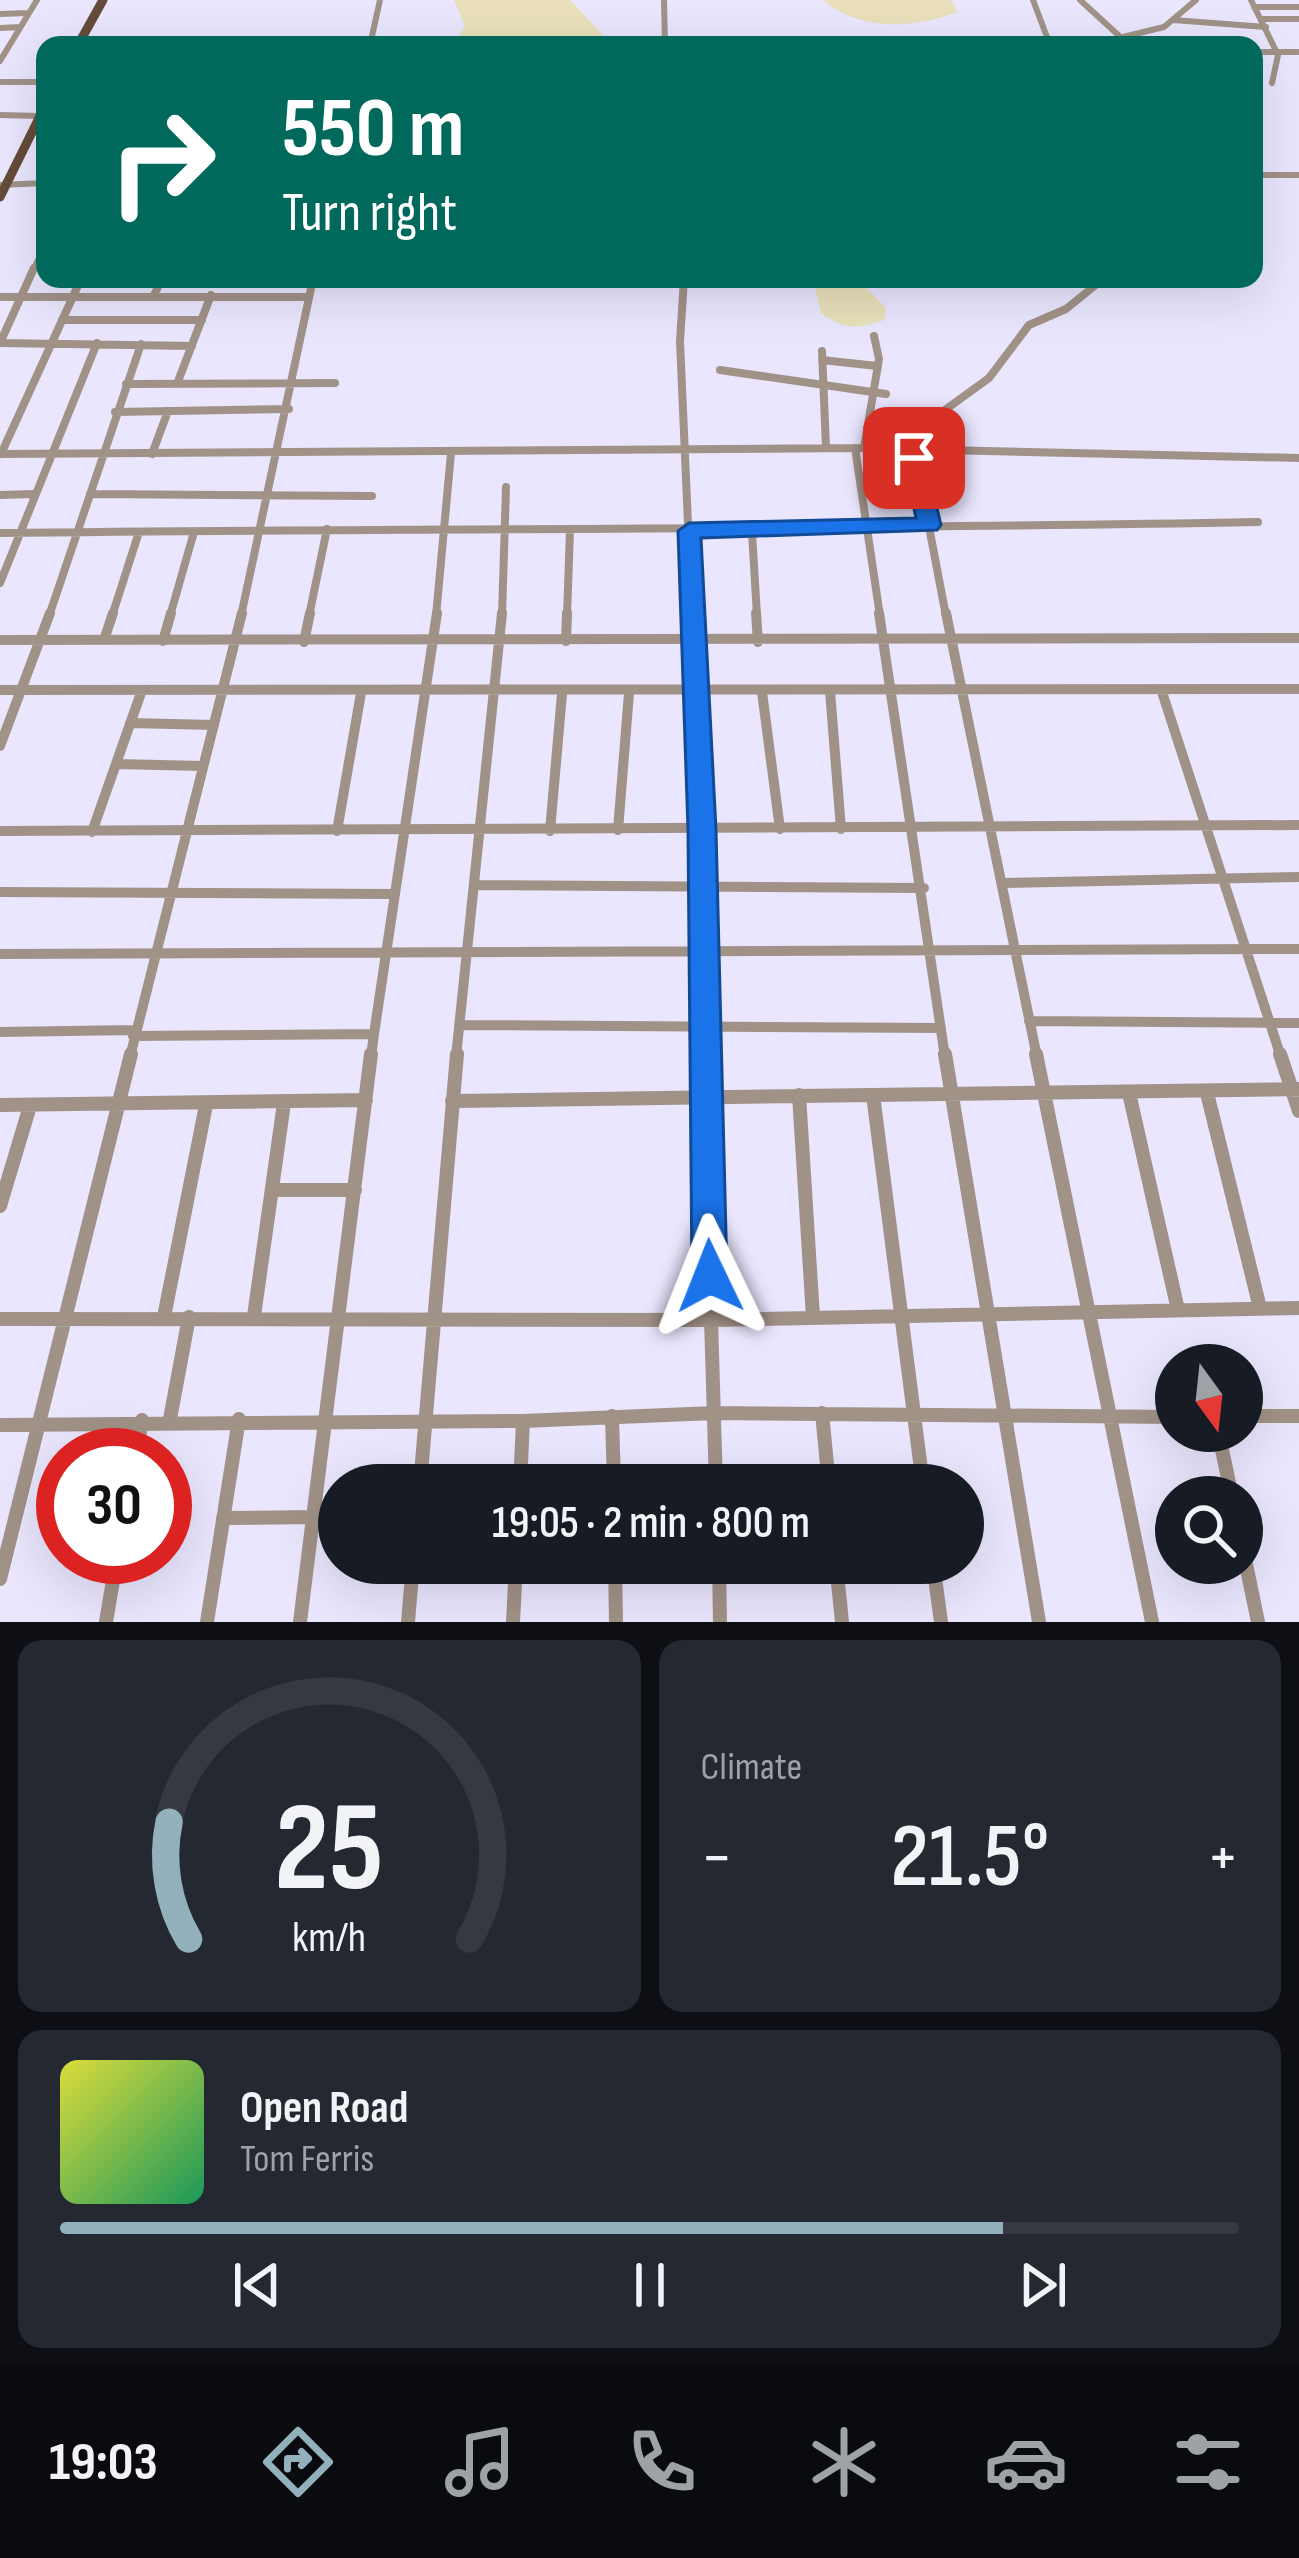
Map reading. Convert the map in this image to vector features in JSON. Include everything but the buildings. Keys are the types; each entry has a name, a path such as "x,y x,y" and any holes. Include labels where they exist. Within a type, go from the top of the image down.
{"main road":[{"path":"83,36 103,0"},
{"path":"0,197 36,122"}],"street":[{"path":"0,61 38,0"},
{"path":"372,36 380,0"},
{"path":"664,0 665,36"},
{"path":"1034,0 1047,36"},
{"path":"1080,0 1119,36"},
{"path":"1139,36 1173,20 1196,0"},
{"path":"1252,3 1299,7"},
{"path":"1252,3 1277,52 1272,83"},
{"path":"0,14 29,13"},
{"path":"1173,20 1263,23 1299,19"},
{"path":"0,28 20,27"},
{"path":"1263,52 1299,52"},
{"path":"0,82 36,82"},
{"path":"0,116 36,116"},
{"path":"1263,175 1299,175"},
{"path":"3,185 36,183"},
{"path":"36,264 0,343 192,346"},
{"path":"77,288 1,454 914,448 1299,458"},
{"path":"114,295 117,288"},
{"path":"154,296 158,288"},
{"path":"0,1580 153,954 235,642 290,409 310,288"},
{"path":"683,288 685,450 702,830 700,953 715,1464"},
{"path":"1092,288 1066,309 1029,326 989,378 947,405 914,448 1152,1622"},
{"path":"0,296 308,297"},
{"path":"176,384 212,296"},
{"path":"62,320 202,320"},
{"path":"874,336 877,366 859,448 867,526 951,1095 1039,1622"},
{"path":"0,581 97,343"},
{"path":"0,746 80,533 101,454 141,344"},
{"path":"826,448 822,356 877,366"},
{"path":"720,370 886,394"},
{"path":"126,384 334,382"},
{"path":"187,411 196,385"},
{"path":"115,412 290,409"},
{"path":"152,454 168,411"},
{"path":"300,1622 383,956 434,641 451,453"},
{"path":"422,1464 459,1024 501,640 506,487"},
{"path":"0,495 33,494"},
{"path":"91,494 372,496"},
{"path":"0,533 444,528 752,532 867,526 1258,522"},
{"path":"304,642 327,530"},
{"path":"566,641 570,530"},
{"path":"104,640 139,532"},
{"path":"163,641 194,532"},
{"path":"752,532 758,642"},
{"path":"0,640 692,643 1299,638"},
{"path":"1161,689 1296,1089 1299,1112"},
{"path":"0,690 562,694 1299,689"},
{"path":"92,832 142,690"},
{"path":"830,691 842,829"},
{"path":"762,692 780,829"},
{"path":"338,831 361,693"},
{"path":"618,830 628,693"},
{"path":"550,831 562,694"},
{"path":"130,723 214,725"},
{"path":"116,764 203,766"},
{"path":"0,831 1299,825"},
{"path":"1003,883 1299,877"},
{"path":"477,886 924,888"},
{"path":"0,892 392,894"},
{"path":"0,954 1299,949"},
{"path":"1029,1021 1299,1023"},
{"path":"459,1024 702,1022 941,1028"},
{"path":"0,1031 374,1034"},
{"path":"452,1101 1296,1089"},
{"path":"1207,1093 1260,1308"},
{"path":"874,1094 920,1464"},
{"path":"1129,1094 1178,1310"},
{"path":"799,1095 813,1317"},
{"path":"0,1105 366,1100"},
{"path":"254,1316 284,1103"},
{"path":"164,1318 206,1105"},
{"path":"0,1206 30,1106"},
{"path":"272,1190 355,1190"},
{"path":"0,1319 711,1320 1299,1308"},
{"path":"170,1419 189,1317"},
{"path":"0,1425 170,1419 523,1420 714,1413 1155,1417"},
{"path":"822,1413 827,1464"},
{"path":"612,1416 613,1464"},
{"path":"1263,1416 1299,1417"},
{"path":"207,1622 239,1419"},
{"path":"141,1428 142,1420"},
{"path":"521,1464 523,1420"},
{"path":"223,1518 313,1517"},
{"path":"106,1622 112,1584"},
{"path":"408,1622 411,1584"},
{"path":"513,1622 515,1584"},
{"path":"615,1584 616,1622"},
{"path":"720,1584 721,1622"},
{"path":"838,1584 842,1622"},
{"path":"936,1584 941,1622"},
{"path":"1250,1584 1258,1622"}],"sand":[{"path":"454,0 570,0 604,36 458,36 465,27"},
{"path":"823,0 951,0 958,12 888,24 854,18"},
{"path":"815,288 867,288 886,308 884,320 866,325 836,323 821,313"}],"route":[{"path":"710,1276 700,953 702,830 689,531 929,525 914,458"}]}
